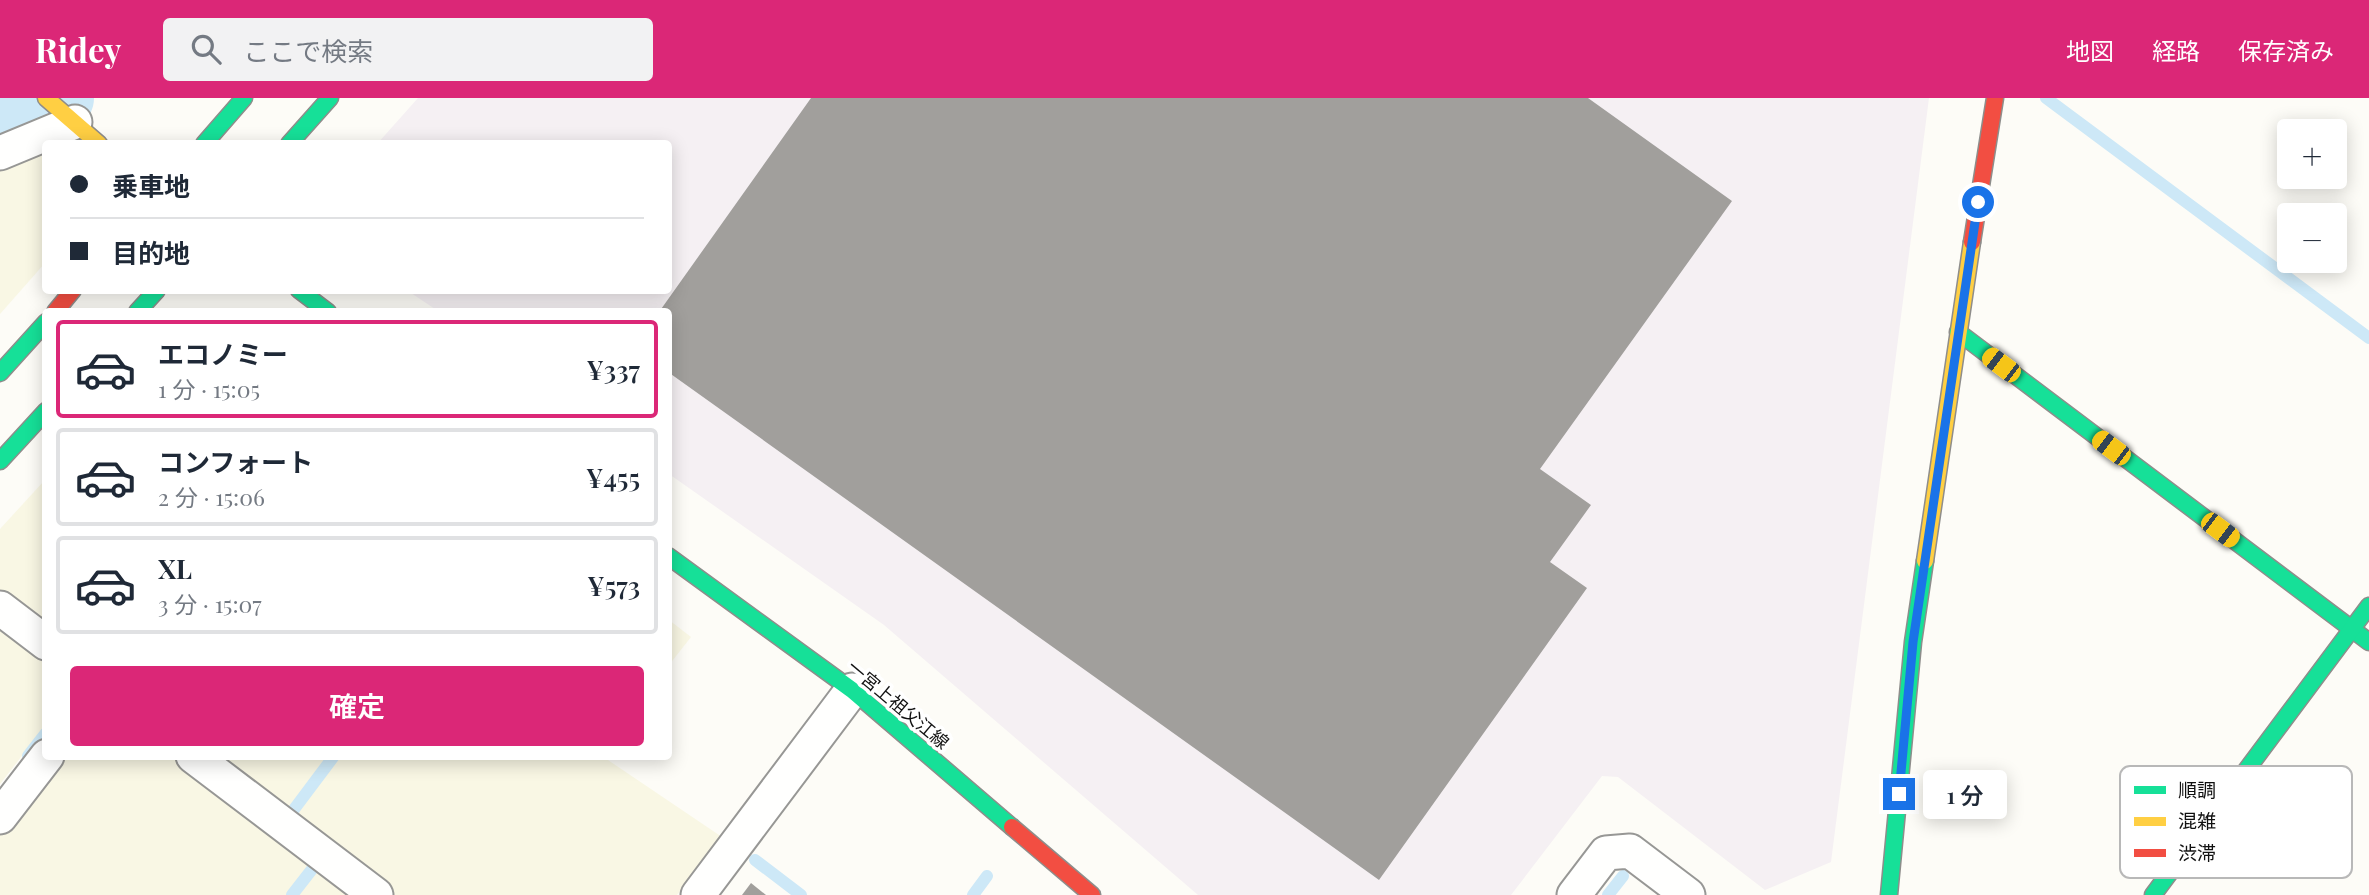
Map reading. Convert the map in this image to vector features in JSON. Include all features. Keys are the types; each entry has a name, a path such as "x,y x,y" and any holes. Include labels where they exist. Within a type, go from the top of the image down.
{"street":[{"path":"46,98 80,127"},
{"path":"207,140 244,98"},
{"path":"293,140 330,98"},
{"path":"1889,895 1913,642 1994,98"},
{"path":"0,153 80,127"},
{"path":"58,308 70,294"},
{"path":"141,308 153,294"},
{"path":"304,294 323,308"},
{"path":"0,373 42,326"},
{"path":"1958,332 2369,642"},
{"path":"0,461 42,415"},
{"name":"一宮上祖父江線","path":"672,559 852,690 1093,895"},
{"path":"2249,766 2369,606"},
{"path":"0,608 42,640"},
{"path":"698,895 852,690"},
{"path":"0,817 44,760"},
{"path":"198,760 376,895"},
{"path":"1574,895 1606,853 1630,851 1688,895"},
{"path":"2153,895 2166,878"}],"shaded area":[{"path":"418,98 1929,98 1831,862 1765,890 1618,777 1602,776 1511,895 1198,895 884,625 672,476 672,308 434,308 412,294 672,294 672,140 381,140"},
{"path":"34,149 42,156 42,266 0,314 0,163"},
{"path":"42,483 42,626 0,593 0,529"},
{"path":"672,622 691,637 672,661"},
{"path":"0,627 42,658 42,730 0,784"},
{"path":"57,760 175,760 311,862 286,895 0,895 0,834"},
{"path":"218,760 327,760 287,813"},
{"path":"336,760 608,760 722,837 677,895 394,895 293,818"},
{"path":"319,869 354,895 298,895"}],"building":[{"path":"811,98 1588,98 1732,201 1540,469 1591,505 1550,562 1587,588 1379,880 672,375 672,308 662,308"},
{"path":"751,883 766,895 742,895"}],"waterway":[{"path":"0,124 36,112 59,98"},
{"path":"2046,98 2369,338"},
{"path":"28,756 42,738"},
{"path":"289,816 331,760"},
{"path":"755,860 801,895"},
{"path":"292,895 313,868"},
{"path":"973,895 987,876"},
{"path":"1608,895 1623,876"}],"traffic: fast":[{"path":"207,140 244,98"},
{"path":"293,140 330,98"},
{"path":"141,308 153,294"},
{"path":"304,294 323,308"},
{"path":"0,373 42,326"},
{"path":"1958,332 2369,642"},
{"path":"0,461 42,415"},
{"path":"672,559 852,690 1012,827"},
{"path":"1889,895 1913,642 1925,561"},
{"path":"2249,766 2369,606"},
{"path":"2153,895 2166,878"}],"traffic: slow":[{"path":"46,98 94,140"},
{"path":"1925,561 1972,242"}],"traffic: jam":[{"path":"1972,242 1995,98"},
{"path":"58,308 70,294"},
{"path":"1012,827 1092,895"}],"route":[{"path":"1899,794 1913,642 1978,202"}]}
